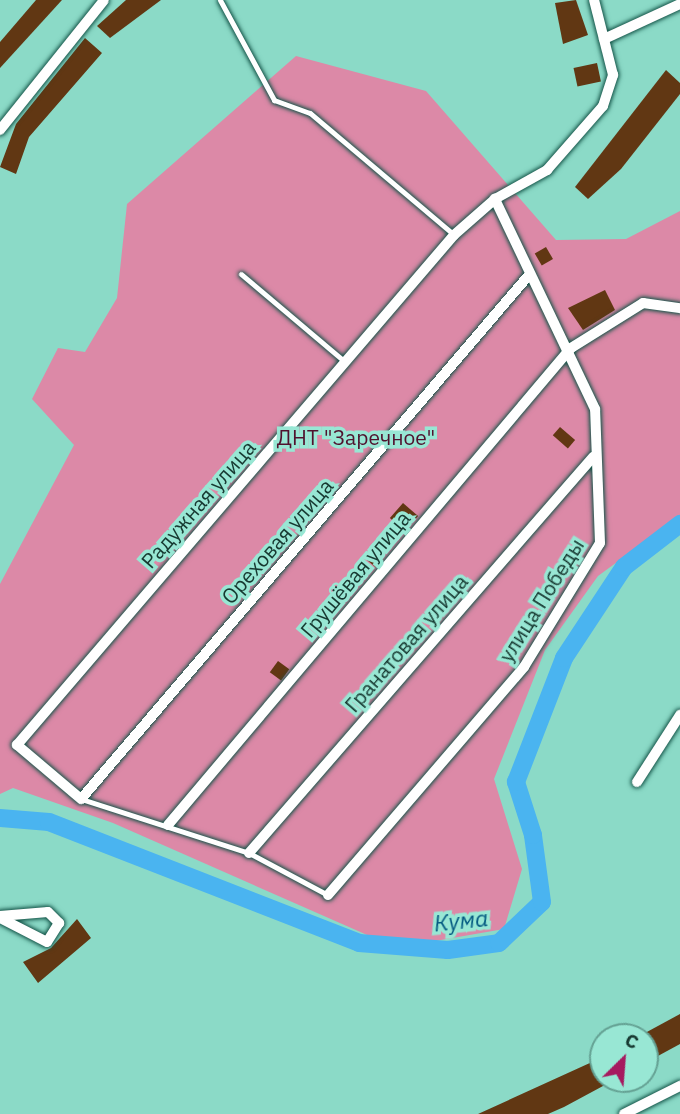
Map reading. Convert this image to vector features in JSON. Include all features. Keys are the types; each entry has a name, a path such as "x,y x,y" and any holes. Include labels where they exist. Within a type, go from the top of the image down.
{"street":[{"path":"0,130 104,0"},
{"path":"495,199 547,170 603,107 612,75 594,0"},
{"path":"604,39 680,4"},
{"name":"Радужная улица","path":"81,799 17,745 454,235 495,199"},
{"name":"улица Победы","path":"328,895 524,667 600,543 593,457 595,409 571,348 529,275 495,199"},
{"name":"Ореховая улица","path":"81,799 529,275"},
{"name":"Грушёвая улица","path":"168,825 571,348 643,303 680,308"},
{"name":"Гранатовая улица","path":"249,853 593,457"},
{"path":"637,782 680,715"},
{"path":"48,912 60,923 47,942 0,917 48,912"},
{"path":"624,1114 680,1086"}],"lane":[{"path":"220,0 274,100 310,113 454,235"},
{"path":"241,274 345,362"},
{"path":"81,799 249,853 328,895"}],"green space":[{"name":"ДНТ \"Заречное\"","path":"296,56 426,91 556,240 626,239 680,211 680,516 598,576 545,650 494,779 522,869 504,929 435,941 374,938 113,823 13,788 0,794 0,584 74,445 32,399 58,348 85,352 117,298 127,204"}],"building":[{"path":"36,0 62,0 0,68 0,42"},
{"path":"126,0 161,0 110,38 97,26"},
{"path":"576,0 588,35 563,44 555,3"},
{"path":"85,38 102,53 29,137 16,174 0,167 16,124"},
{"path":"597,63 601,82 577,87 574,68"},
{"path":"666,70 680,83 680,94 621,169 588,199 575,187"},
{"path":"546,247 553,259 542,266 535,254"},
{"path":"605,290 615,310 583,330 568,308"},
{"path":"560,427 575,440 568,448 553,435"},
{"path":"403,503 418,516 405,531 390,518"},
{"path":"371,549 383,559 376,568 364,557"},
{"path":"278,661 289,669 281,681 270,672"},
{"path":"77,919 91,938 38,983 23,962 51,948"},
{"path":"680,1014 680,1044 659,1055 659,1025"},
{"path":"589,1063 590,1093 564,1107 548,1114 478,1114"}],"waterway":[{"name":"Кума","path":"0,818 49,822 359,943 448,950 499,943 542,902 533,835 516,782 564,658 624,567 680,524"}]}
